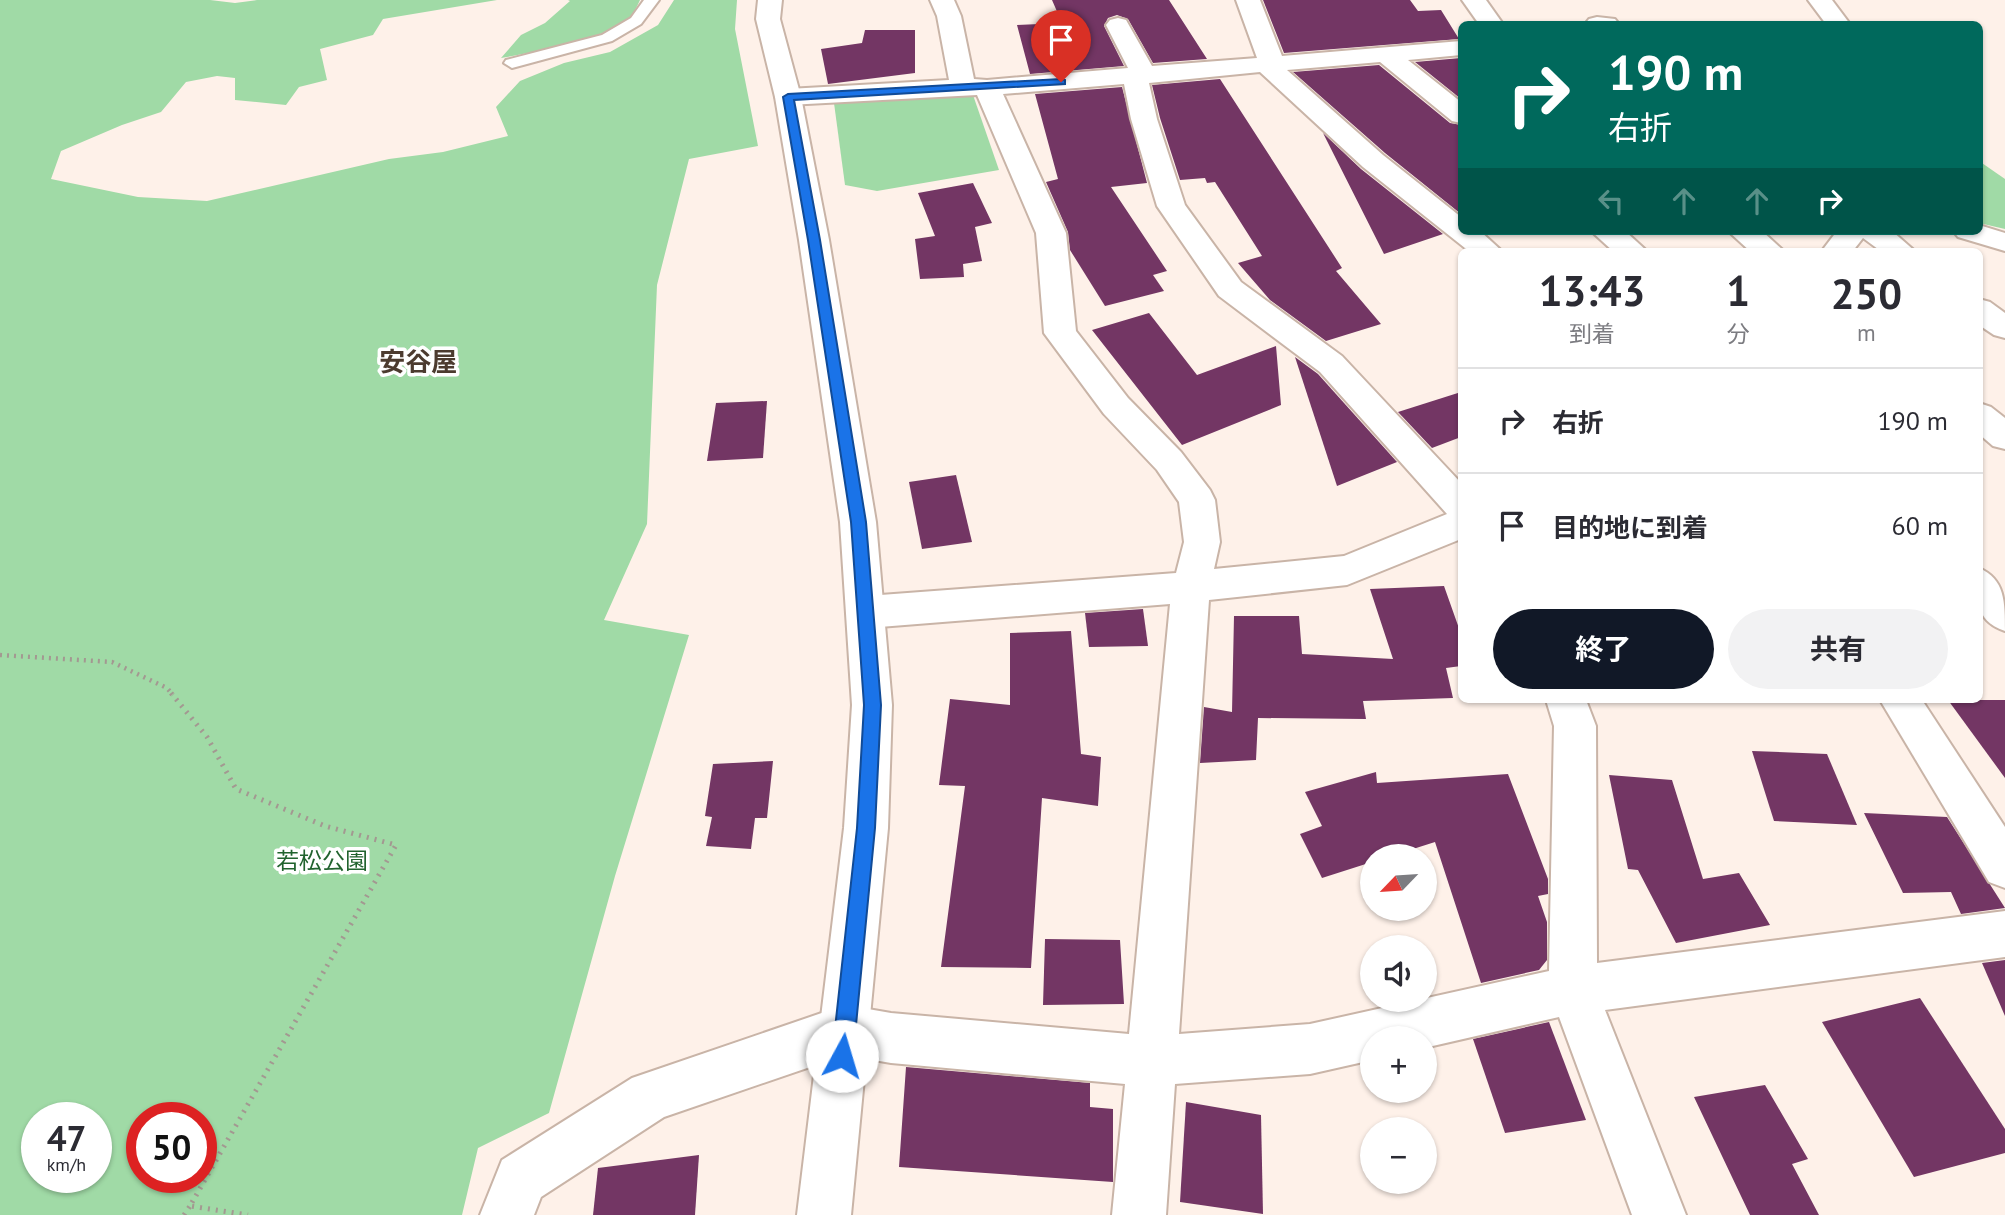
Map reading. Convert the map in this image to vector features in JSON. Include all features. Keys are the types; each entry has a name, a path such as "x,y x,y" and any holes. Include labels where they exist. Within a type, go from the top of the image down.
{"street":[{"path":"770,0 768,19 788,97 814,240 858,522 867,612 872,705 866,828 824,1215"},
{"path":"942,0 975,87 1051,233 1060,333 1116,406 1169,461 1197,500 1202,542 1191,587 1139,1215"},
{"path":"1248,0 1270,55 1267,65"},
{"path":"1474,0 1489,21"},
{"path":"1820,0 1836,21"},
{"path":"1118,25 1140,76 1144,119 1171,206 1230,289 1331,364 1458,503"},
{"path":"788,97 1140,76 1458,48"},
{"path":"1384,53 1458,113"},
{"path":"1267,65 1373,161 1458,228"},
{"path":"1467,235 1483,248"},
{"path":"1611,235 1628,248"},
{"path":"1748,235 1765,248"},
{"path":"1878,235 1895,248"},
{"path":"1981,235 2005,242"},
{"path":"1983,312 2005,328"},
{"path":"1983,418 2005,437"},
{"path":"867,612 1191,587 1347,570 1458,525"},
{"path":"1983,588 2005,615"},
{"path":"1567,703 1575,726 1573,990 1660,1215"},
{"path":"1902,703 2005,867"},
{"path":"507,1215 521,1179 650,1097 845,1030 891,1038 1151,1061 1310,1049 1573,990 2005,934"}],"lane":[{"path":"512,63 607,38 636,21 652,0"}],"path":[{"path":"0,655 112,662 167,688 207,737 236,789 325,825 396,845 184,1215"},
{"path":"190,1206 248,1215"}],"green space":[{"name":"若松公園","path":"0,0 210,0 235,3 257,0 497,0 383,19 373,35 320,49 327,80 299,87 286,105 235,100 235,78 217,76 186,82 161,112 61,151 51,179 138,197 207,201 389,159 443,152 508,136 496,107 520,81 564,63 610,52 658,25 674,0 737,0 735,29 758,146 689,159 657,285 647,524 604,620 689,635 615,876 549,1113 478,1148 462,1215 0,1215"},
{"path":"568,0 640,0 632,15 606,31 570,44 501,58 521,35 545,23 570,1"},
{"path":"973,95 999,170 877,191 845,185 834,103"},
{"path":"1983,164 2005,179 2005,229 1983,224"}],"building":[{"path":"1052,0 1169,0 1207,59 1153,63 1128,19 1117,15 1108,18 1104,26 1124,66 1030,74 1017,25 1062,23"},
{"path":"1263,0 1410,0 1418,11 1441,10 1458,37 1458,39 1284,53"},
{"path":"865,30 915,30 915,73 828,84 821,49 862,43"},
{"path":"1458,58 1458,97 1415,62"},
{"path":"1379,65 1450,123 1458,124 1458,212 1385,153 1293,72"},
{"path":"1220,79 1342,268 1336,271 1381,324 1326,341 1270,300 1238,263 1262,256 1215,182 1207,183 1205,178 1180,180 1152,85"},
{"path":"1122,87 1147,183 1111,187 1167,271 1153,275 1164,291 1105,306 1070,250 1068,232 1046,182 1058,179 1035,94"},
{"path":"1323,133 1361,169 1443,234 1384,254"},
{"path":"973,183 992,223 975,227 982,261 963,264 964,277 920,279 915,239 935,236 918,193"},
{"path":"1149,313 1197,375 1276,346 1281,405 1182,445 1092,330"},
{"path":"1295,357 1318,374 1397,462 1337,486"},
{"path":"1458,393 1458,438 1432,448 1398,412"},
{"path":"767,401 763,458 707,461 716,403"},
{"path":"956,475 972,542 922,549 909,482"},
{"path":"1444,586 1458,626 1458,666 1446,668 1453,698 1363,701 1366,719 1258,718 1256,760 1200,763 1204,707 1232,712 1234,616 1299,616 1302,654 1393,659 1370,589"},
{"path":"1143,609 1148,646 1089,647 1085,613"},
{"path":"1071,631 1081,754 1101,757 1098,806 1042,798 1031,968 941,967 965,786 939,785 950,699 1010,705 1010,633"},
{"path":"2005,700 2005,778 1950,703"},
{"path":"1752,751 1827,754 1857,825 1774,821"},
{"path":"773,761 767,818 755,818 751,849 706,846 712,817 705,816 713,764"},
{"path":"1376,772 1377,783 1508,774 1548,879 1548,894 1538,896 1547,922 1547,960 1539,970 1481,983 1435,842 1360,844 1360,866 1322,878 1300,834 1322,826 1305,792"},
{"path":"1609,775 1672,780 1703,879 1739,873 1770,925 1676,943 1638,870 1628,869"},
{"path":"1864,813 1947,817 2005,908 1961,914 1951,892 1903,893"},
{"path":"1045,939 1120,940 1124,1004 1043,1005"},
{"path":"2005,960 2005,1016 1982,963"},
{"path":"1920,998 2005,1129 2005,1153 1914,1177 1822,1022"},
{"path":"1549,1022 1586,1120 1505,1133 1473,1039"},
{"path":"906,1067 1090,1083 1090,1107 1113,1109 1113,1182 899,1167"},
{"path":"1765,1085 1808,1159 1792,1164 1819,1215 1750,1215 1694,1097"},
{"path":"1186,1102 1261,1115 1263,1214 1180,1202"},
{"path":"699,1155 695,1215 593,1215 598,1168"}],"district":[{"name":"安谷屋","path":"418,361"}],"route":[{"path":"842,1056 866,828 872,705 867,612 858,522 814,240 788,97 1061,82"}]}
